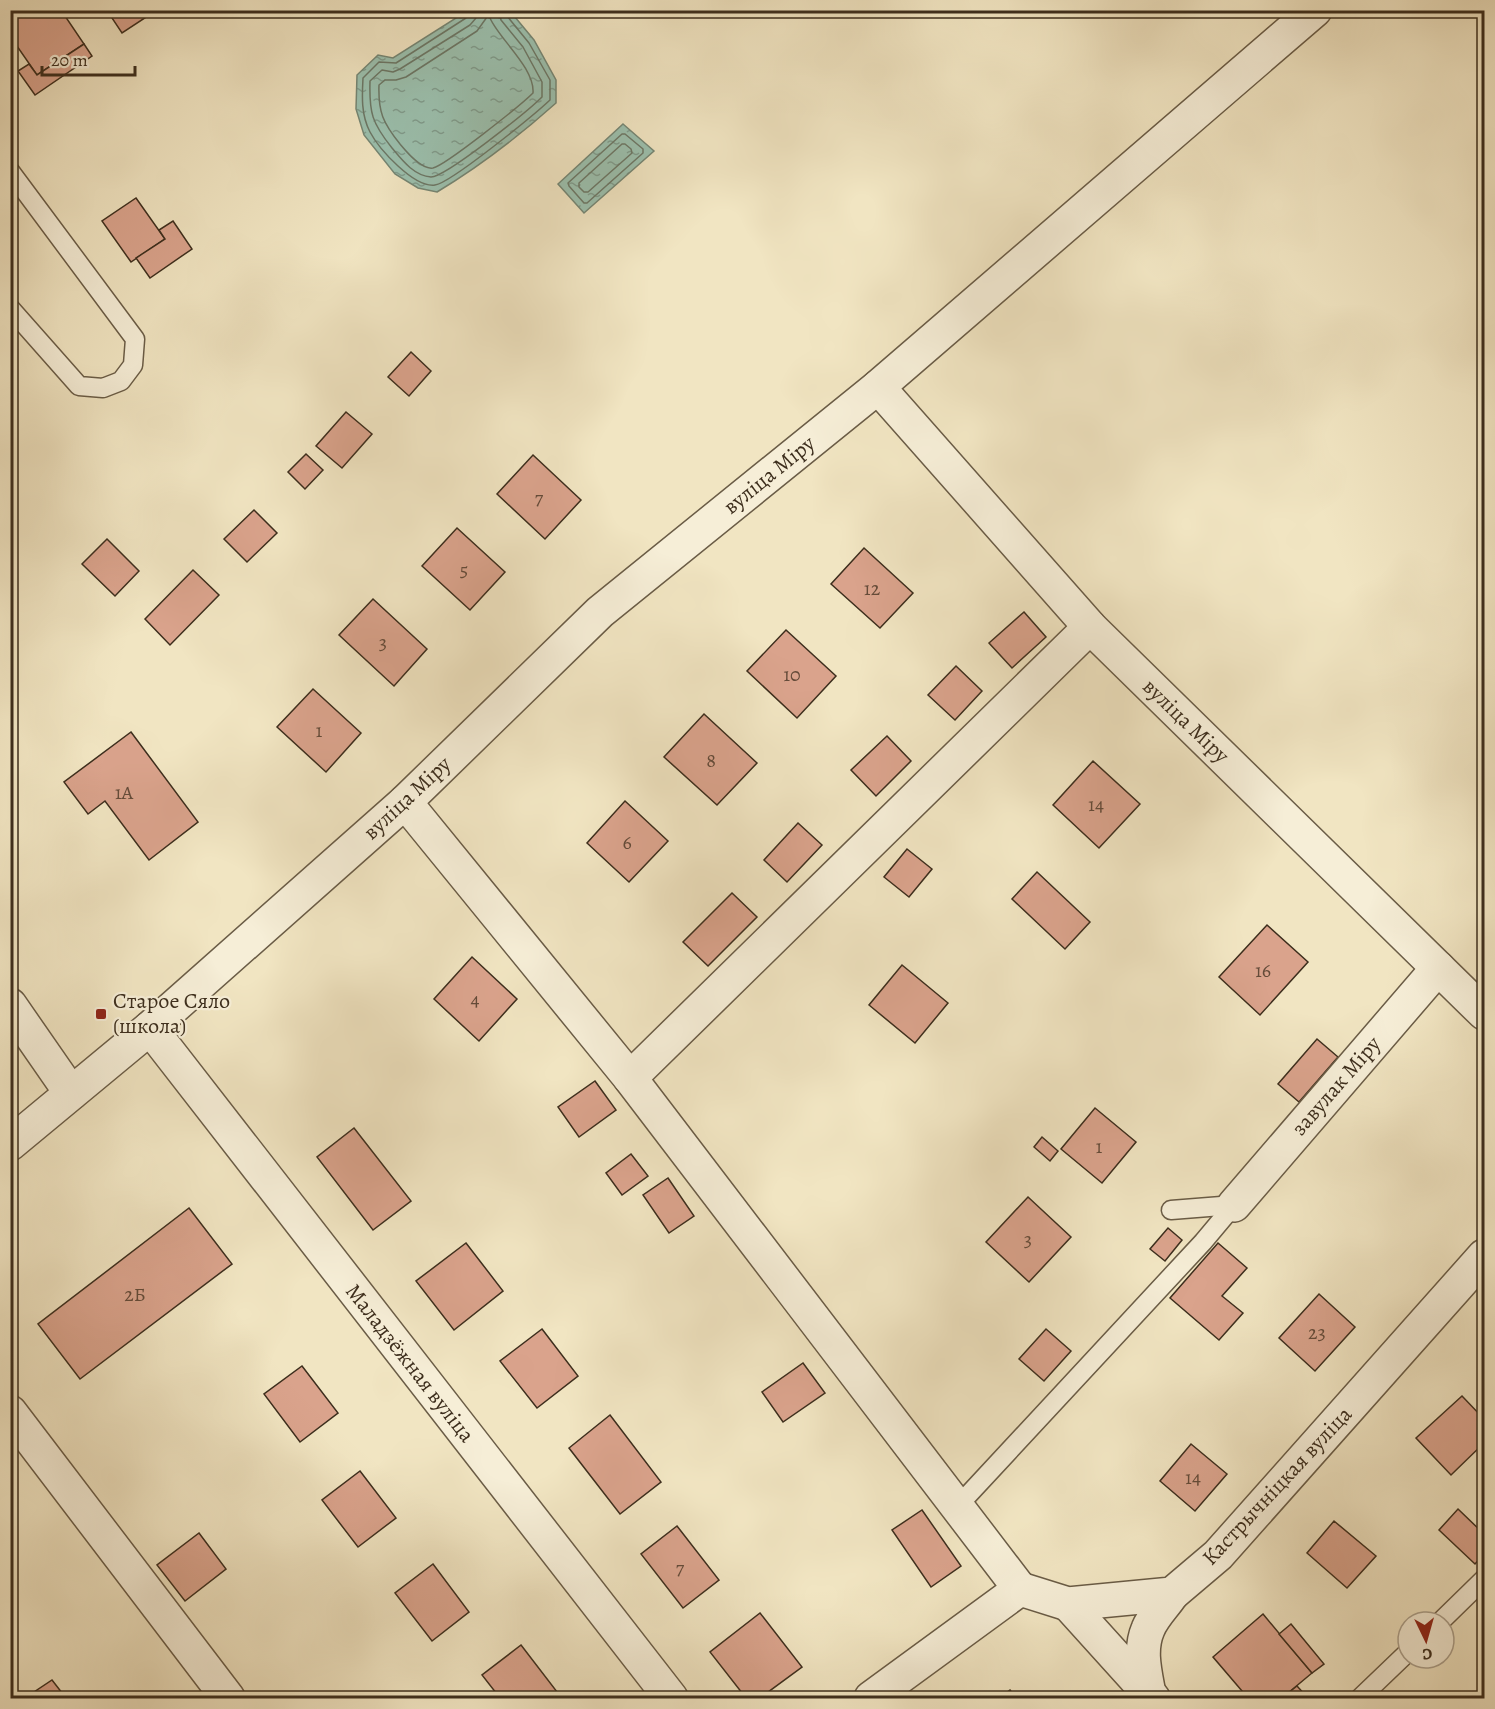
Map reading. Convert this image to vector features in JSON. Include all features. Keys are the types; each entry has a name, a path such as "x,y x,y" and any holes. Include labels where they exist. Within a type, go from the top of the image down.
{"street":[{"path":"878,387 1315,10"},
{"name":"вуліца Міру","path":"10,1144 150,1028 405,802 600,612 878,387 1090,627 1485,1013"},
{"path":"630,1078 1090,627"},
{"path":"405,802 630,1078 1020,1589 1068,1604 1172,1594"},
{"name":"завулак Міру","path":"1234,1205 1438,968"},
{"path":"10,1005 71,1093"},
{"name":"Маладзёжная вуліца","path":"150,1028 671,1698"},
{"name":"Кастрычніцкая вуліца","path":"1151,1696 1144,1670 1143,1646 1148,1627 1172,1594 1218,1555 1485,1256"},
{"path":"10,1412 228,1698"},
{"path":"871,1698 1020,1589"},
{"path":"1068,1604 1151,1696"}],"lane":[{"path":"10,171 135,339 133,365 121,381 103,388 79,386 10,308"},
{"path":"1171,1210 1234,1205"},
{"path":"956,1508 1203,1242 1234,1205"},
{"path":"1453,1610 1485,1579"},
{"path":"1360,1698 1396,1664"}],"water":[{"path":"467,11 510,11 534,40 556,80 556,103 498,150 437,192 418,188 395,174 364,135 356,109 357,75 378,55 393,58"},
{"path":"623,124 654,151 584,213 558,184"}],"building":[{"path":"20,10 61,10 84,44 37,75 10,36 10,17"},
{"path":"117,10 157,10 122,33 110,15"},
{"path":"84,44 92,56 35,95 18,71 29,64 37,75"},
{"path":"136,198 165,239 131,262 102,221"},
{"path":"173,221 192,249 150,278 136,258 165,239 159,230"},
{"path":"411,352 431,371 409,396 388,377"},
{"path":"346,412 372,434 342,468 316,446"},
{"path":"306,454 323,470 305,489 288,472"},
{"path":"533,455 581,500 545,539 497,494"},
{"path":"254,510 277,533 247,562 224,539"},
{"path":"457,528 505,572 470,610 422,566"},
{"path":"107,539 139,571 115,596 82,564"},
{"path":"864,548 913,593 880,628 831,584"},
{"path":"193,570 219,595 170,645 145,619"},
{"path":"373,599 427,649 394,686 339,635"},
{"path":"1024,612 1046,637 1012,668 989,643"},
{"path":"786,630 836,676 797,718 747,671"},
{"path":"956,666 982,691 955,720 928,695"},
{"path":"313,689 361,733 326,772 277,727"},
{"path":"704,714 757,763 717,805 664,757"},
{"path":"131,732 198,822 149,860 105,801 88,814 64,782"},
{"path":"887,736 911,761 876,796 851,770"},
{"path":"1093,761 1140,804 1099,848 1053,805"},
{"path":"625,801 668,841 629,882 587,843"},
{"path":"798,823 822,845 787,882 764,860"},
{"path":"907,849 932,869 909,897 884,877"},
{"path":"1037,872 1090,922 1065,949 1012,899"},
{"path":"732,893 757,917 708,966 683,942"},
{"path":"1267,925 1308,962 1260,1015 1219,977"},
{"path":"472,957 517,999 479,1041 434,999"},
{"path":"902,965 948,1003 915,1043 869,1005"},
{"path":"1317,1039 1338,1057 1299,1102 1278,1084"},
{"path":"595,1081 616,1110 579,1137 558,1107"},
{"path":"1095,1108 1136,1142 1102,1183 1061,1149"},
{"path":"354,1128 411,1201 373,1230 317,1157"},
{"path":"1042,1137 1058,1151 1050,1161 1034,1147"},
{"path":"631,1154 648,1176 622,1195 606,1173"},
{"path":"668,1178 694,1216 669,1233 643,1195"},
{"path":"1028,1197 1071,1237 1029,1282 986,1242"},
{"path":"189,1208 232,1264 80,1379 38,1324"},
{"path":"1168,1228 1182,1240 1165,1261 1150,1249"},
{"path":"466,1243 503,1291 454,1330 416,1281"},
{"path":"1218,1243 1247,1268 1222,1296 1243,1313 1219,1340 1170,1298"},
{"path":"1319,1294 1355,1327 1315,1371 1279,1338"},
{"path":"542,1329 578,1376 537,1408 500,1361"},
{"path":"1046,1329 1071,1351 1044,1381 1019,1359"},
{"path":"803,1363 825,1393 783,1422 762,1392"},
{"path":"302,1366 338,1413 300,1442 264,1394"},
{"path":"1462,1396 1484,1419 1484,1443 1451,1475 1416,1438"},
{"path":"610,1415 661,1482 620,1514 569,1448"},
{"path":"1191,1444 1227,1474 1195,1511 1160,1481"},
{"path":"360,1471 396,1518 358,1547 322,1500"},
{"path":"1458,1509 1484,1534 1484,1554 1475,1564 1439,1530"},
{"path":"922,1510 961,1566 931,1587 892,1530"},
{"path":"1334,1521 1376,1556 1347,1588 1307,1553"},
{"path":"677,1526 719,1580 683,1608 641,1554"},
{"path":"199,1533 226,1569 185,1601 157,1565"},
{"path":"433,1564 469,1612 432,1641 395,1593"},
{"path":"760,1613 802,1667 760,1698 746,1698 710,1652"},
{"path":"1263,1614 1312,1673 1282,1698 1248,1698 1213,1657"},
{"path":"1291,1624 1324,1664 1312,1673 1279,1634"},
{"path":"521,1645 561,1697 500,1698 482,1675"},
{"path":"52,1680 66,1698 25,1698"},
{"path":"1297,1686 1308,1698 1282,1698"},
{"path":"1010,1690 1016,1698 999,1698"}],"place":[{"name":"Старое Сяло (школа)","path":"101,1014"}]}
